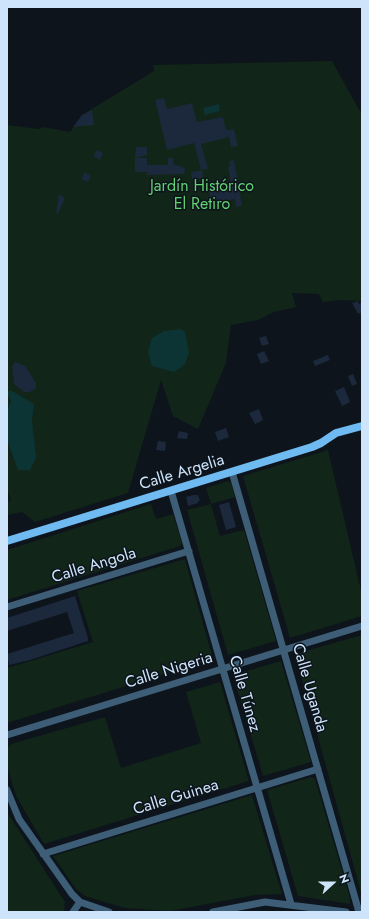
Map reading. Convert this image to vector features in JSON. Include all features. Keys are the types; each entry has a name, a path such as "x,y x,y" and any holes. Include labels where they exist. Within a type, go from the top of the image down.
{"street":[{"name":"Calle Argelia","path":"7,541 312,447 321,443 336,432 362,426"},
{"name":"Calle Uganda","path":"232,472 359,912"},
{"name":"Calle Túnez","path":"171,491 291,904"},
{"name":"Calle Angola","path":"7,607 188,552"},
{"name":"Calle Nigeria","path":"7,735 362,626"},
{"name":"Calle Guinea","path":"43,854 318,769"},
{"path":"7,790 19,819 43,854 80,902 108,912"},
{"path":"73,912 80,902"},
{"path":"213,912 245,908 265,902 291,904 346,912"}],"green space":[{"name":"Jardín Histórico El Retiro","path":"332,61 362,115 362,301 339,300 323,302 319,294 292,293 296,307 274,312 258,320 231,325 226,363 198,429 173,416 161,380 128,493 35,522 22,512 7,515 7,502 11,500 7,489 7,125 39,129 43,127 70,132 82,115 154,71 153,65"},
{"path":"328,450 362,595 362,616 290,638 243,476"},
{"path":"228,481 231,483 235,497 211,504 206,488"},
{"path":"151,504 156,519 173,514 182,543 180,546 7,600 7,550"},
{"path":"211,504 220,536 244,530 276,641 228,655 187,510"},
{"path":"185,559 213,659 7,723 7,668 93,642 77,591"},
{"path":"362,635 362,896 295,654"},
{"path":"281,661 311,762 263,776 233,675"},
{"path":"220,682 249,781 44,844 16,796 7,766 7,748 11,744 105,717 121,768 201,743 186,692"},
{"path":"311,777 315,779 350,898 350,904 298,896 267,790"},
{"path":"252,795 282,894 255,895 170,911 125,908 85,896 76,889 53,856"},
{"path":"7,812 65,902 64,912 7,912"}],"shaded area":[{"path":"219,104 220,111 205,115 203,108"},
{"path":"181,329 185,332 189,353 185,364 174,372 152,366 148,352 152,338 164,331"},
{"path":"10,390 34,404 32,420 36,458 30,470 18,470 7,440 7,411 11,401 7,393"}],"building":[{"path":"164,98 167,109 192,103 197,122 223,117 226,130 234,129 238,146 231,147 229,137 201,144 208,169 201,170 194,143 167,150 155,100"},
{"path":"92,110 94,125 73,127 82,115"},
{"path":"136,147 147,147 147,155 135,158"},
{"path":"97,150 103,153 100,160 93,156"},
{"path":"135,158 147,158 147,165 168,165 168,158 173,158 173,164 185,168 184,174 147,175 147,172 135,172"},
{"path":"234,160 242,206 236,207 235,199 211,203 209,191 232,187 228,167 230,167 229,161"},
{"path":"202,170 203,178 192,179 191,172"},
{"path":"85,172 91,176 88,182 81,179"},
{"path":"59,194 65,198 58,214 56,213"},
{"path":"358,301 359,304 362,302 362,312 358,314 352,303"},
{"path":"266,336 269,344 262,346 259,338"},
{"path":"264,351 269,361 261,364 257,354"},
{"path":"328,355 330,360 315,366 313,361"},
{"path":"15,362 25,366 36,383 36,388 30,392 24,392 14,384 12,367"},
{"path":"353,374 357,384 352,386 348,376"},
{"path":"344,387 350,402 342,406 335,391"},
{"path":"259,409 263,420 255,424 249,413"},
{"path":"226,428 229,437 218,441 215,432"},
{"path":"179,431 188,433 187,439 177,438"},
{"path":"158,441 166,442 165,451 156,450"},
{"path":"198,495 200,501 188,506 186,497"},
{"path":"229,502 236,527 226,530 219,505"},
{"path":"75,596 88,641 30,660 9,665 7,654 74,633 67,612 7,631 7,618"}]}
